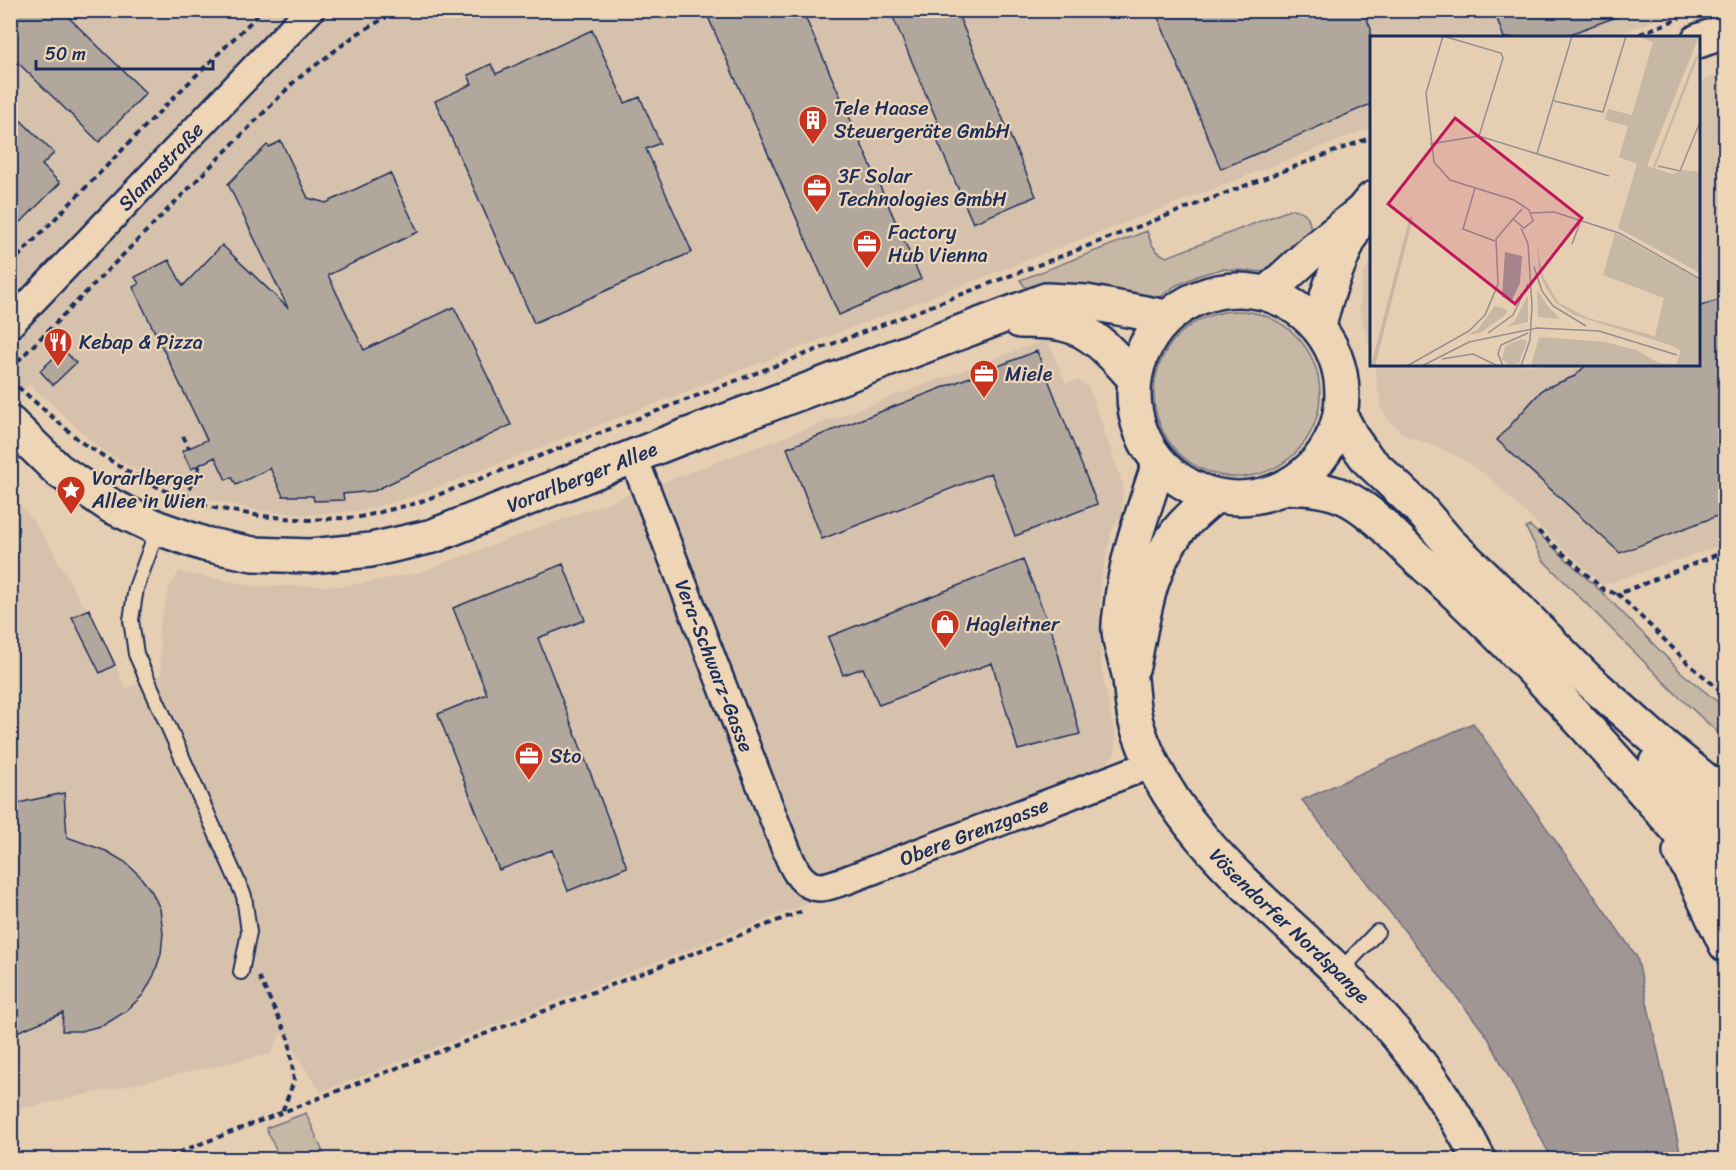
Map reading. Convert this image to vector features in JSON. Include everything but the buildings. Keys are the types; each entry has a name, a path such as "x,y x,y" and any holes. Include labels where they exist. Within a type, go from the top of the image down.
{"main road":[{"path":"1694,28 1725,31"},
{"path":"1268,293 1367,205"},
{"path":"1319,327 1324,300 1334,271 1367,205"},
{"path":"1230,289 1268,293 1296,307 1319,327 1335,353 1342,382 1340,415 1327,448 1309,470 1286,487 1249,498 1215,496 1182,482 1159,463 1142,435 1133,403 1134,378 1148,340 1166,317 1196,298 1230,289"},
{"name":"Vorarlberger Allee","path":"10,423 58,470 111,506 158,528 204,543 253,554 310,556 372,550 433,536 633,456 1046,300 1086,302 1166,317"},
{"name":"Vorarlberger Allee","path":"994,320 1066,324 1101,343 1134,378"},
{"path":"1340,415 1354,441 1368,460 1419,508 1449,543 1586,678 1725,797"},
{"name":"Vösendorfer Nordspange","path":"1159,463 1122,586 1119,630 1130,679 1137,727 1152,764 1173,799 1206,843 1239,880 1339,972 1385,1022 1422,1067 1457,1119 1479,1160"},
{"path":"1286,487 1322,490 1343,496 1373,517 1447,585 1547,685 1725,885"},
{"name":"Vösendorfer Nordspange","path":"1130,679 1149,591 1166,549 1178,531 1215,496"},
{"path":"1586,678 1645,750 1725,839"},
{"path":"1639,787 1691,871 1725,945"}],"street":[{"name":"Slamastraße","path":"10,324 310,10"},
{"name":"Vera-Schwarz-Gasse","path":"633,456 781,837 799,876"},
{"name":"Obere Grenzgasse","path":"799,876 806,882 822,887 844,881 1152,764"}],"lane":[{"path":"158,528 136,588 131,620 136,654 244,896 249,932 241,972"},
{"path":"1339,972 1377,932"}],"path":[{"path":"10,265 262,10"},
{"path":"10,369 296,80 357,34 399,10"},
{"path":"1643,36 1694,28"},
{"path":"10,380 81,442 132,474 186,499 215,508 261,516 309,520 360,518 417,502 1370,137"},
{"path":"183,436 189,448"},
{"path":"186,499 199,468 198,465"},
{"path":"1538,531 1604,590 1618,594 1689,664 1725,695"},
{"path":"1618,594 1725,551"},
{"path":"159,1160 806,910"},
{"path":"246,949 289,1040 294,1081 282,1112"}],"shaded area":[{"path":"10,11 1680,11 1612,36 1370,36 1370,128 417,495 364,510 310,515 254,510 200,497 154,481 99,448 31,385 11,393"},
{"path":"1725,72 1725,544 1603,585 1483,473 1446,451 1403,434 1391,423 1381,408 1374,366 1700,366 1700,82"},
{"path":"1292,209 1306,215 1311,231 1279,266 1265,272 1222,269 1200,275 1175,286 1162,296 1141,301 1033,290 1026,288 1020,280 1147,231 1154,247 1167,257"},
{"path":"1370,261 1370,350 1360,311 1360,293 1364,274"},
{"path":"1237,311 1253,312 1269,317 1296,335 1314,362 1319,378 1319,410 1314,426 1296,453 1269,471 1253,476 1237,477 1221,476 1205,471 1178,453 1160,426 1155,410 1154,394 1155,378 1160,362 1178,335 1205,317 1221,312"},
{"path":"1047,339 1066,383 1078,380 1089,387 1123,485 1122,514 1112,530 1101,580 1099,628 1102,674 1115,734 1116,751 1107,763 1118,783 321,1092 281,1032 271,1054 11,1111 10,492 45,537 81,602 88,609 126,688 161,674 159,625 170,586 179,572 256,586 343,586 418,573"},
{"path":"1530,526 1605,595 1681,672 1725,708 1725,739 1676,694 1543,560 1526,528"},
{"path":"1473,723 1637,957 1681,1156 1676,1159 1552,1159 1487,1036 1302,800"},
{"path":"306,1113 326,1159 280,1159 266,1128"}],"place":[{"name":"Tele Haase Steuergeräte GmbH","path":"813,146"},
{"name":"3F Solar Technologies GmbH","path":"817,214"},
{"name":"Factory Hub Vienna","path":"867,270"},
{"name":"Kebap & Pizza","path":"58,368"},
{"name":"Miele","path":"984,400"},
{"name":"Vorarlberger Allee in Wien","path":"71,516"},
{"name":"Hagleitner","path":"945,650"},
{"name":"Sto","path":"529,782"}]}
